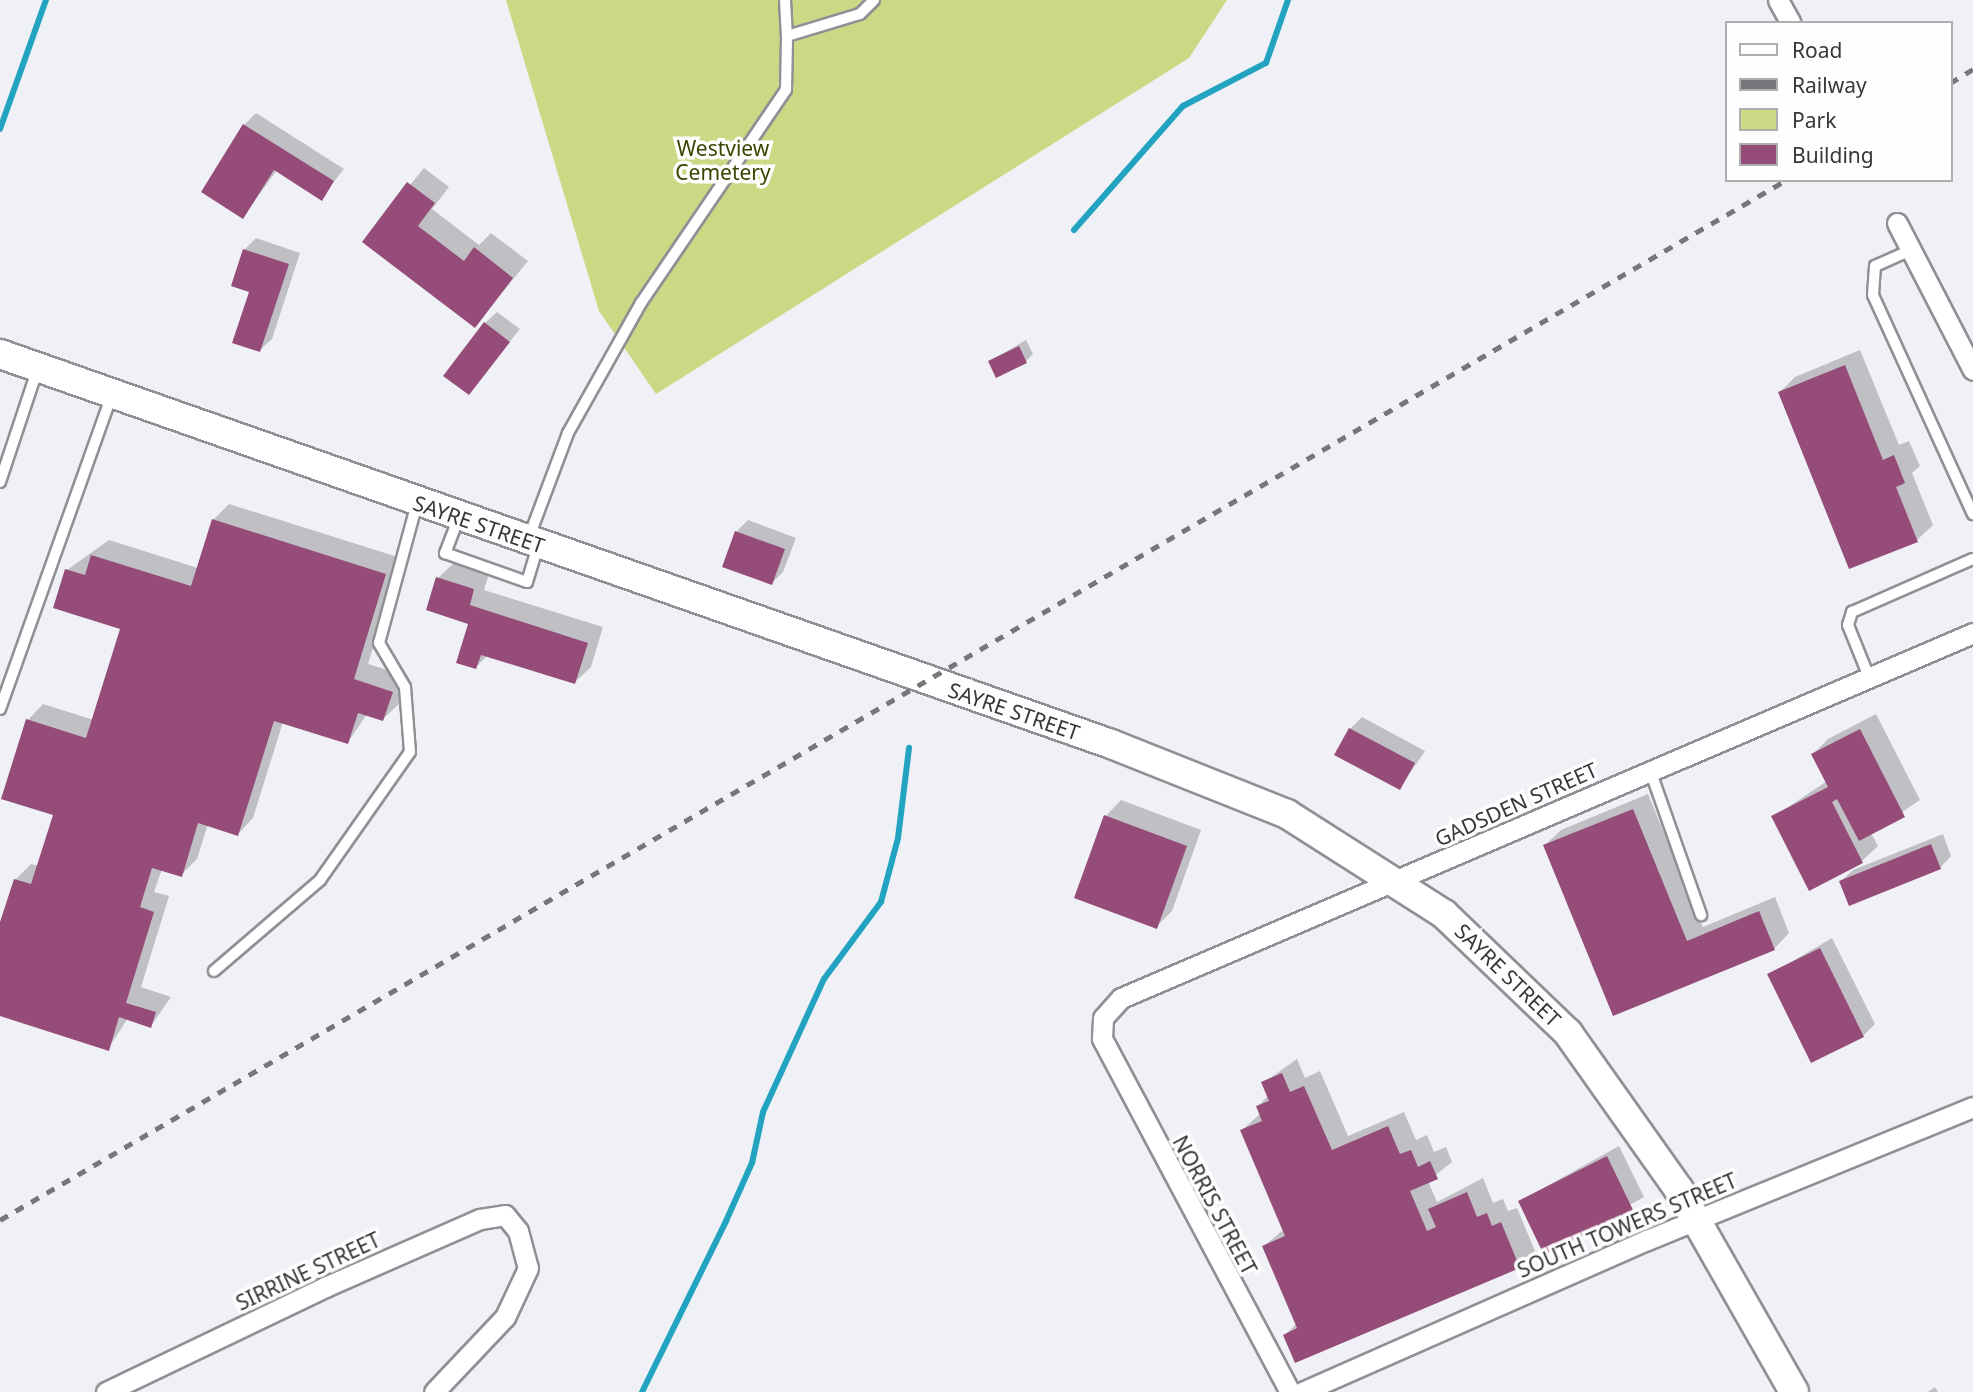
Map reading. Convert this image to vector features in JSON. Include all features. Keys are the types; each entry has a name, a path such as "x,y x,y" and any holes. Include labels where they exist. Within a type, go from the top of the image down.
{"main road":[{"name":"SAYRE STREET","path":"0,354 1111,744 1287,814 1396,879 1506,969 1568,1033 1621,1099 1696,1220 1794,1392"}],"street":[{"path":"1778,0 1790,21"},
{"path":"1897,223 1973,370"},
{"name":"GADSDEN STREET","path":"1102,1038 1103,1017 1121,998 1973,633"},
{"name":"NORRIS STREET","path":"1102,1038 1290,1392"},
{"name":"SOUTH TOWERS STREET","path":"1302,1392 1696,1220 1973,1107"},
{"name":"SIRRINE STREET","path":"106,1392 480,1219 505,1215 521,1242 528,1268 505,1317 434,1392"}],"lane":[{"path":"459,517 445,552 527,582 533,543 568,433 641,303 786,90 785,0"},
{"path":"787,36 860,14 874,0"},
{"path":"1911,250 1875,266 1873,295 1973,513"},
{"path":"0,482 38,367"},
{"path":"0,709 113,394"},
{"path":"214,971 320,880 410,752 405,687 379,643 418,502"},
{"path":"1869,677 1848,625 1852,612 1973,559"},
{"path":"1650,770 1701,915"}],"green space":[{"name":"Westview Cemetery","path":"506,0 1227,0 1189,58 656,394 599,311"}],"building":[{"path":"243,124 334,181 322,201 274,170 243,219 201,192"},
{"path":"407,182 435,203 418,226 464,261 474,247 513,278 475,328 362,242"},
{"path":"243,249 289,264 260,352 232,343 249,292 231,286"},
{"path":"484,322 510,342 469,395 443,376"},
{"path":"1019,346 1027,363 996,378 988,361"},
{"path":"1845,365 1883,460 1894,455 1905,483 1896,487 1918,542 1849,569 1778,392"},
{"path":"212,519 386,574 354,679 393,692 383,721 358,713 348,744 274,721 238,836 198,823 182,877 152,868 140,907 154,912 126,1003 156,1012 151,1028 119,1017 109,1051 0,1016 0,922 14,879 31,884 53,815 1,799 26,719 86,738 120,629 53,608 65,569 85,575 91,555 191,586"},
{"path":"735,531 785,549 772,585 722,567"},
{"path":"436,577 474,589 470,605 588,643 575,684 481,655 476,669 456,663 468,624 426,610"},
{"path":"1349,728 1415,763 1400,790 1334,755"},
{"path":"1860,729 1905,817 1859,841 1837,799 1832,802 1863,863 1809,891 1771,816 1828,787 1811,754"},
{"path":"1633,809 1687,941 1759,911 1775,950 1613,1016 1543,845"},
{"path":"1104,815 1187,846 1157,929 1074,898"},
{"path":"1931,844 1941,869 1849,906 1839,881"},
{"path":"1820,948 1864,1037 1811,1063 1767,974"},
{"path":"1282,1073 1290,1092 1304,1086 1332,1150 1388,1126 1400,1154 1411,1150 1418,1167 1430,1161 1438,1179 1410,1191 1427,1231 1436,1227 1428,1209 1467,1192 1477,1217 1487,1213 1492,1226 1501,1222 1520,1268 1295,1363 1283,1335 1297,1328 1262,1246 1285,1236 1240,1130 1262,1121 1256,1106 1269,1101 1261,1082"},
{"path":"1607,1156 1633,1210 1544,1255 1518,1201"}],"waterway":[{"path":"0,129 46,0"},
{"path":"1074,230 1183,106 1266,63 1288,0"},
{"path":"642,1392 752,1163 763,1112 824,979 881,902 898,838 909,748"}],"railway":[{"path":"1952,82 1973,69"},
{"path":"0,1220 1783,182"}]}
